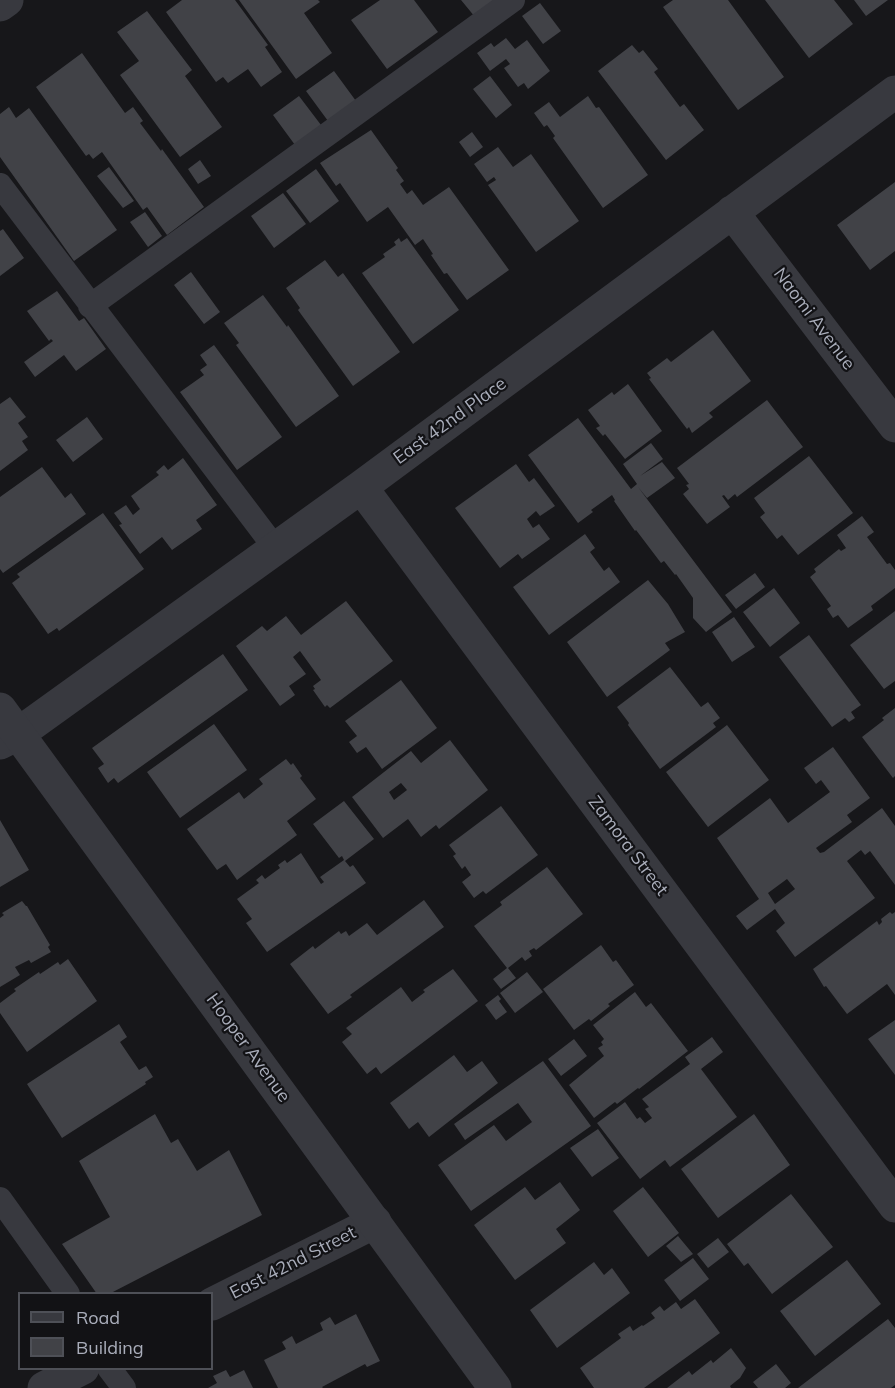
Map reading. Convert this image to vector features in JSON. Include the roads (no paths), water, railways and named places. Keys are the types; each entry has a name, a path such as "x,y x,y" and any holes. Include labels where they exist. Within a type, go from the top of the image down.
{"street":[{"path":"0,5 7,0"},
{"name":"East 42nd Place","path":"6,729 276,549 895,92"},
{"name":"Naomi Avenue","path":"732,212 895,426"},
{"name":"Zamora Street","path":"361,487 895,1206"},
{"name":"Hooper Avenue","path":"6,729 375,1222 495,1388"},
{"name":"East 42nd Street","path":"213,1303 375,1222"},
{"path":"44,1388 79,1370"}],"lane":[{"path":"90,306 513,0"},
{"path":"0,185 276,549"},
{"path":"0,1198 67,1292"},
{"path":"111,1370 124,1388"}]}
